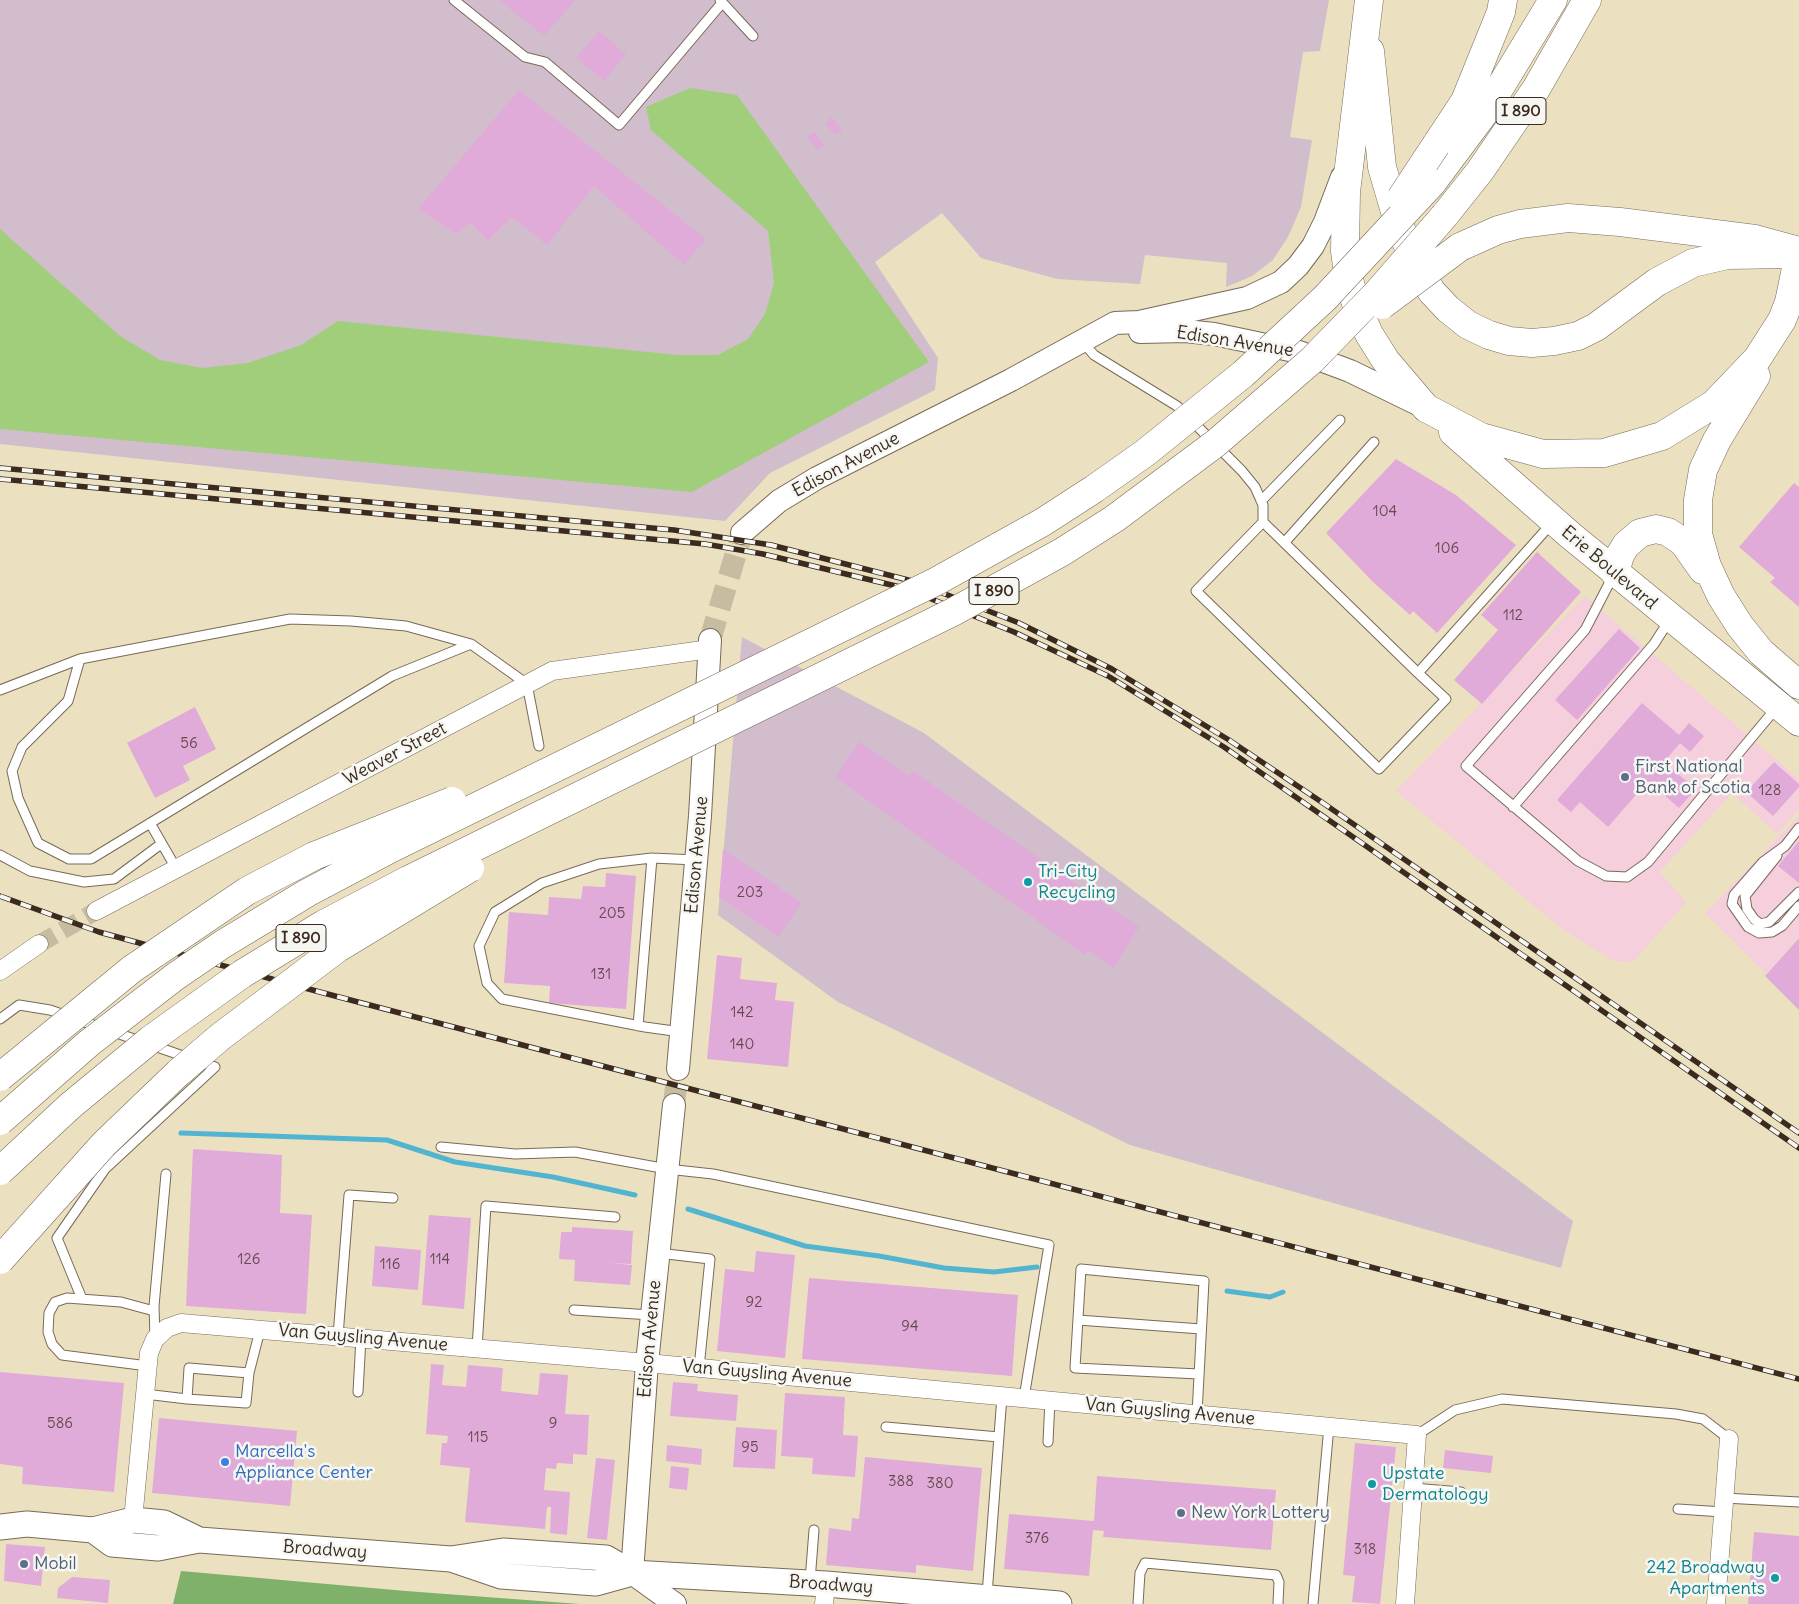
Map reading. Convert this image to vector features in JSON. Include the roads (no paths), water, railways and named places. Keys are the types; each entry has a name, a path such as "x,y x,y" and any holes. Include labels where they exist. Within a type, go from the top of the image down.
{"main road":[{"path":"1324,298 1404,194 1465,101 1501,12 1503,0"},
{"name":"I 890","path":"0,1122 54,1073 129,1012 176,976 244,931 366,862 928,585 1043,522 1102,484 1194,415 1243,374 1324,298 1432,183 1490,104 1552,0"},
{"name":"I 890","path":"0,1171 112,1070 196,1005 242,974 365,902 953,612 1062,552 1114,519 1173,476 1259,407 1312,360 1378,292 1445,215 1480,171 1525,105 1587,0"},
{"path":"1368,5 1344,222 1349,280 1357,307 1369,334 1386,361 1426,408 1480,437 1543,454 1604,453 1634,446 1662,436 1689,422 1714,404 1757,359 1782,320"},
{"path":"1368,5 1377,134 1389,192 1407,246 1418,270 1432,292 1448,309 1468,325 1489,335 1532,343 1578,336 1609,318 1674,271 1693,263 1727,255 1799,253"},
{"path":"1312,360 1460,247 1498,230 1542,220 1593,219 1702,232 1754,239 1799,253"},
{"path":"1721,596 1707,566 1698,534 1698,500 1703,470 1717,440 1755,378 1782,320 1789,302 1799,253"},
{"name":"Erie Boulevard","path":"1426,408 1615,573 1789,714"},
{"path":"1615,573 1620,555 1626,545 1640,533 1656,529 1668,532 1684,542 1761,652 1799,685"},
{"path":"0,1077 132,969 204,919 270,878 337,847 626,734"},
{"path":"0,1260 70,1181 139,1109 185,1067 300,974 362,933 641,766"},
{"name":"Broadway","path":"0,1512 27,1524"},
{"name":"Broadway","path":"0,1528 27,1524 93,1530 133,1520 164,1523 199,1540"},
{"name":"Broadway","path":"93,1530 112,1544 158,1548 199,1540 451,1559 500,1576 596,1583 632,1573 820,1591 1059,1604"}],"street":[{"name":"Edison Avenue","path":"742,533 779,501 818,478 1084,344 1115,323 1139,322 1247,298 1281,282 1298,266 1313,246 1325,222 1343,172 1353,131"},
{"name":"Edison Avenue","path":"1084,344 1142,331 1185,331 1242,339 1299,352 1326,361 1426,408"},
{"name":"Edison Avenue","path":"678,1069 697,860 710,645"},
{"name":"Weaver Street","path":"96,911 552,671 710,645"},
{"path":"0,971 39,944"},
{"name":"Edison Avenue","path":"632,1573 646,1363 674,1106"},
{"name":"Van Guysling Avenue","path":"155,1339 167,1328 182,1323 646,1363 1417,1435"},
{"path":"133,1520 149,1353 155,1339"},
{"path":"1405,1604 1417,1435"},
{"path":"1716,1604 1729,1439"},
{"path":"632,1573 675,1604"}],"lane":[{"path":"454,0 525,57 544,62 619,125 721,1 753,36"},
{"path":"1084,344 1107,363 1177,406 1242,471 1255,487 1261,501 1262,522 1446,700 1379,768 1196,591 1262,522"},
{"path":"1261,501 1340,420"},
{"path":"1284,543 1374,442"},
{"path":"1418,673 1554,521"},
{"path":"1615,573 1585,630 1466,766 1578,861 1606,876 1626,877 1648,862 1789,714"},
{"path":"0,690 80,659 290,619 351,621 406,626 471,644 528,684 539,746"},
{"path":"1513,807 1654,644 1670,619"},
{"path":"80,659 68,702 22,747 12,771 18,798 38,842 70,858 91,859 392,676 471,644"},
{"path":"150,823 177,870"},
{"path":"1799,828 1745,896 1747,909 1760,924 1769,922 1799,892"},
{"path":"0,856 30,871 84,882 114,879 161,844"},
{"path":"1785,846 1763,862 1734,895 1732,904 1744,923 1759,933 1772,932 1782,926 1799,906"},
{"path":"682,1032 638,1026 502,999 487,984 479,946 496,912 542,883 599,864 652,858 697,860"},
{"path":"638,1026 652,858"},
{"path":"0,1019 19,1005 50,1010 215,1067 105,1169 57,1238 82,1299"},
{"path":"441,1146 515,1154 575,1152 667,1169 713,1174 1049,1245 1024,1398"},
{"path":"155,1339 154,1311 166,1174"},
{"path":"338,1336 349,1195 393,1198"},
{"path":"476,1348 486,1206 615,1217"},
{"path":"658,1253 710,1259 699,1368"},
{"path":"1197,1414 1204,1281 1081,1269 1075,1368 1199,1374"},
{"path":"148,1366 62,1354 52,1344 48,1332 49,1312 55,1302 67,1298 121,1302 154,1311"},
{"path":"574,1310 652,1316"},
{"path":"1078,1320 1201,1329"},
{"path":"145,1394 246,1403 249,1373 260,1330"},
{"path":"358,1392 361,1338"},
{"path":"187,1399 189,1368 249,1373"},
{"path":"994,1600 1002,1396"},
{"path":"1417,1435 1455,1410 1502,1399 1676,1414 1703,1419 1729,1439"},
{"path":"1048,1442 1050,1400"},
{"path":"1313,1604 1329,1426"},
{"path":"886,1427 999,1438"},
{"path":"1413,1488 1461,1492"},
{"path":"1678,1509 1799,1502"},
{"path":"814,1530 820,1591"},
{"path":"1138,1604 1140,1573 1145,1564 1276,1575 1279,1582 1278,1604"}],"waterway":[{"path":"181,1133 387,1140 455,1162 553,1177 635,1195"},
{"path":"688,1209 805,1246 879,1256 944,1268 994,1272 1037,1267"},
{"path":"1227,1291 1270,1297 1283,1292"}],"tunnel":[{"path":"710,640 742,533"},
{"path":"39,944 96,911"},
{"path":"674,1105 678,1069"}],"railway":[{"path":"0,468 674,530 771,545 912,581 1019,623 1112,669 1229,740 1799,1133"},
{"path":"0,479 705,544 763,554 904,588 1014,632 1108,676 1224,747 1799,1148"},
{"path":"0,896 99,932 316,991 1799,1379"}],"place":[{"name":"First National Bank of Scotia","path":"1625,777"},
{"name":"Tri-City Recycling","path":"1028,882"},
{"name":"Marcella's Appliance Center","path":"225,1462"},
{"name":"Upstate Dermatology","path":"1372,1484"},
{"name":"New York Lottery","path":"1181,1513"},
{"name":"Mobil","path":"24,1564"},
{"name":"242 Broadway Apartments","path":"1775,1578"}]}
